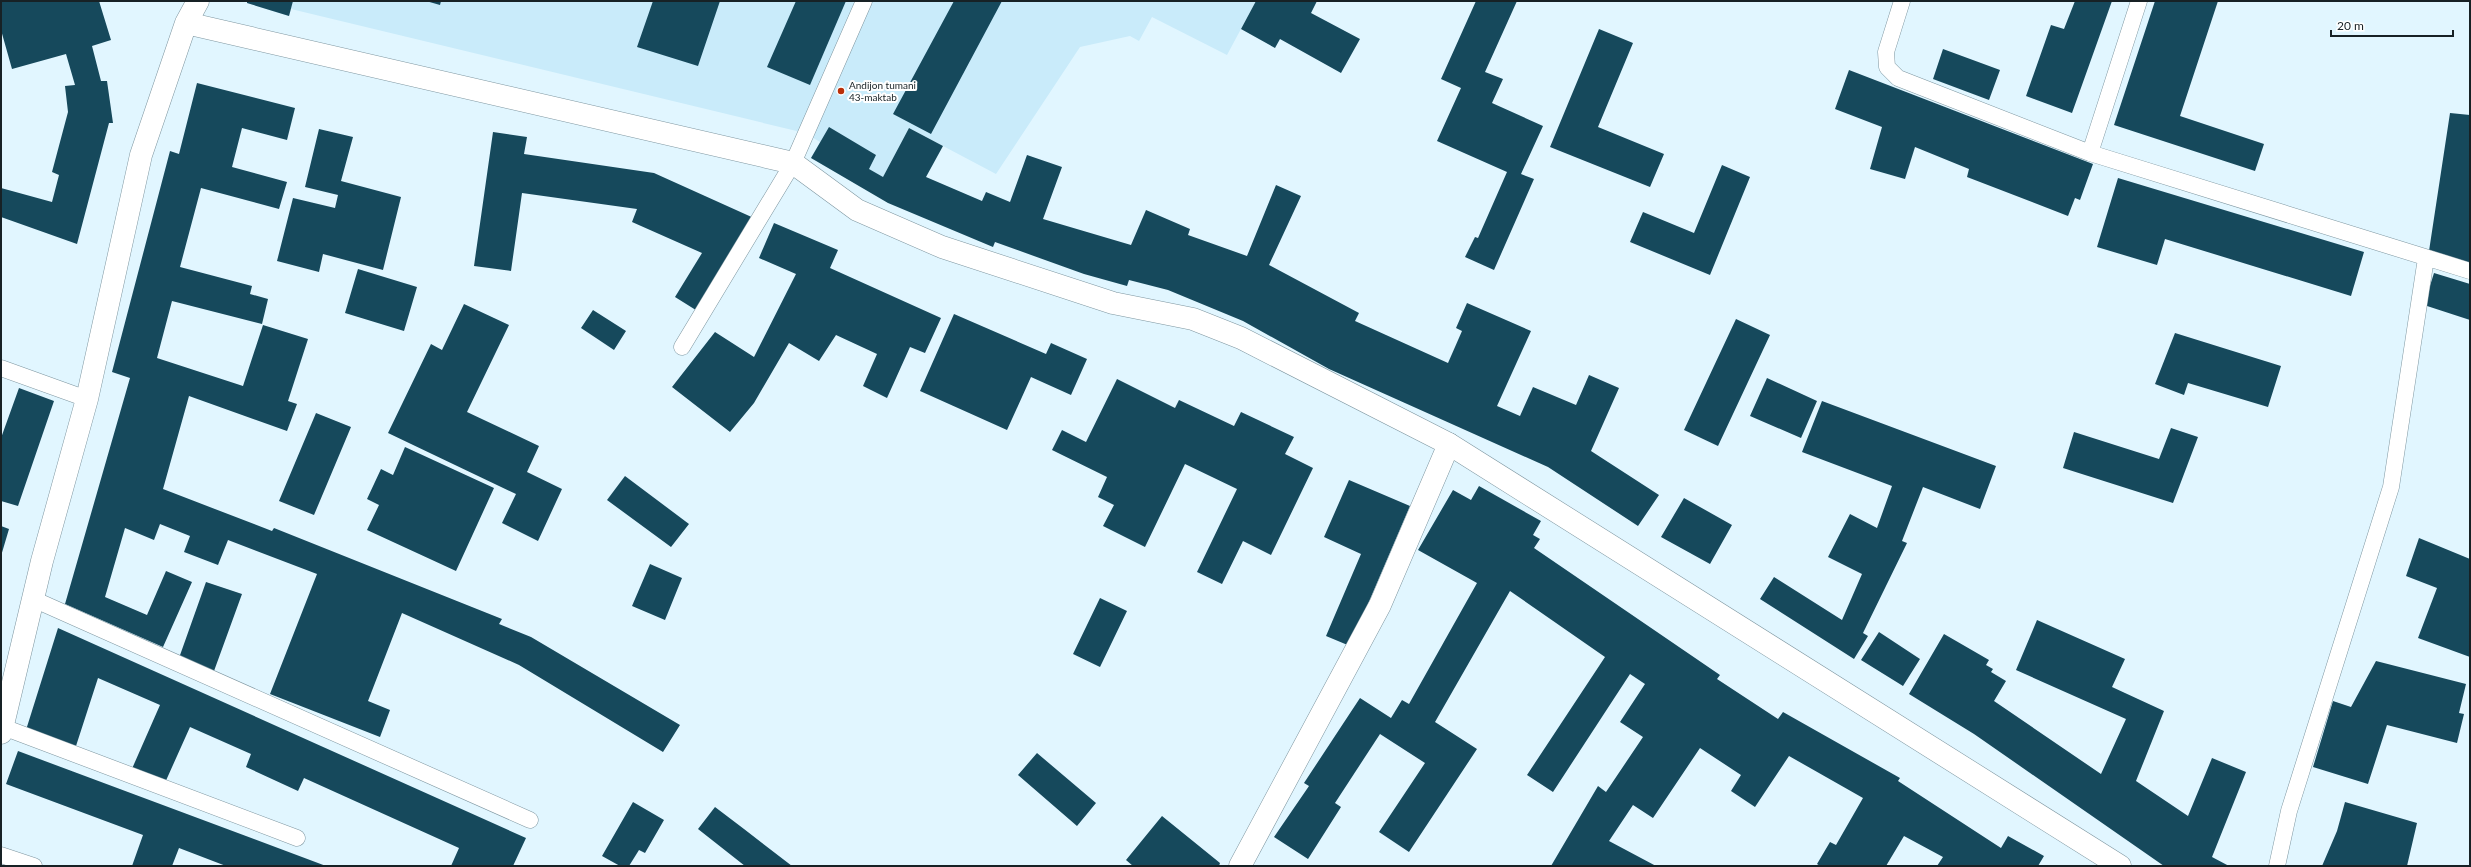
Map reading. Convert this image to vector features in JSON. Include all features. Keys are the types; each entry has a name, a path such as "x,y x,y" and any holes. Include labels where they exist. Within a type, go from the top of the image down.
{"street":[{"path":"2,730 34,599 87,399 141,155 186,23 198,1"},
{"path":"186,23 793,163 857,210 942,247 1113,303 1192,319 1241,338 1449,444 2120,866"},
{"path":"1240,866 1380,605 1449,444"}],"lane":[{"path":"682,346 793,163 864,1"},
{"path":"1902,1 1886,52 1887,67 1898,78 2090,153 2470,271"},
{"path":"2090,153 2139,1"},
{"path":"2277,866 2289,811 2391,486 2426,258"},
{"path":"1,368 87,399"},
{"path":"34,599 530,820"},
{"path":"2,730 297,838"},
{"path":"1,855 34,866"}],"shaded area":[{"name":"Andijon tumani 43-maktab","path":"247,1 1256,1 1227,55 1152,17 1139,41 1130,36 1080,47 996,174 909,128 883,177 859,185 811,158 820,142 805,133 291,9 289,16 247,3"}],"building":[{"path":"1,1 99,1 111,40 92,46 101,81 107,81 113,123 109,123 77,244 1,217 1,188 52,202 59,175 52,172 68,112 65,86 75,85 66,54 12,69 1,30"},
{"path":"247,1 293,1 289,16 247,3"},
{"path":"426,1 441,1 440,5"},
{"path":"653,1 720,1 698,66 637,47"},
{"path":"796,1 846,1 810,85 767,67"},
{"path":"954,1 1002,1 931,134 893,114"},
{"path":"1256,1 1317,1 1311,13 1360,39 1341,73 1280,39 1275,48 1241,29"},
{"path":"1476,1 1517,1 1485,72 1503,79 1492,103 1543,126 1521,174 1534,179 1494,270 1465,257 1475,237 1478,238 1507,172 1437,141 1461,88 1441,79"},
{"path":"2075,1 2112,1 2072,113 2026,96 2051,25 2064,29"},
{"path":"2155,1 2218,1 2180,116 2264,144 2255,171 2114,125"},
{"path":"1599,29 1633,43 1598,127 1664,154 1650,187 1550,147"},
{"path":"1943,49 2000,70 1989,100 1933,79"},
{"path":"1849,70 2093,164 2080,200 2075,198 2068,216 1967,177 1969,169 1915,147 1905,179 1870,169 1882,127 1835,109"},
{"path":"197,83 295,108 287,140 242,128 232,167 287,182 279,209 201,188 180,267 252,286 250,294 268,299 262,324 172,301 157,358 243,386 263,325 308,339 288,401 297,404 287,431 189,396 163,489 272,531 274,528 502,619 499,624 531,637 680,725 663,752 519,665 402,613 368,701 390,710 380,737 270,694 317,574 228,540 218,565 184,552 190,536 160,524 154,540 125,528 105,597 147,615 166,571 192,582 163,647 65,604 130,378 112,372 170,151 179,154"},
{"path":"2450,113 2470,115 2470,263 2429,251"},
{"path":"829,127 876,155 869,169 883,177 909,128 943,146 926,177 982,201 986,192 1010,202 1027,155 1062,167 1043,219 1131,245 1146,210 1190,229 1188,235 1247,256 1276,185 1301,196 1269,265 1359,313 1355,321 1448,363 1462,331 1456,328 1467,303 1531,331 1497,406 1520,416 1533,387 1576,405 1589,375 1619,388 1591,451 1659,495 1638,526 1548,467 1329,369 1243,321 1168,290 1129,280 1127,286 1084,274 995,242 993,247 888,203 811,158"},
{"path":"319,129 353,137 341,181 401,197 383,270 323,254 319,272 277,261 293,198 335,208 338,195 305,187"},
{"path":"493,132 527,137 524,154 654,173 756,219 699,312 675,297 702,253 632,222 637,209 522,193 511,271 474,266"},
{"path":"1722,165 1750,177 1710,275 1630,242 1643,212 1694,233"},
{"path":"2118,178 2364,252 2351,296 2165,239 2157,265 2097,247"},
{"path":"774,223 838,250 830,268 941,318 925,353 910,347 887,398 863,386 877,354 836,335 819,361 789,343 754,403 730,432 672,387 715,332 754,357 796,274 759,258"},
{"path":"358,269 417,287 404,331 345,313"},
{"path":"2434,273 2470,284 2470,320 2424,305"},
{"path":"464,304 509,325 467,412 539,446 527,472 562,489 538,541 502,523 516,494 388,433 431,344 442,350"},
{"path":"593,310 626,331 614,350 581,328"},
{"path":"954,314 1046,354 1051,343 1087,359 1071,395 1031,377 1007,430 920,391"},
{"path":"1736,319 1770,335 1718,446 1684,430"},
{"path":"2175,333 2281,366 2268,407 2188,383 2184,395 2155,384"},
{"path":"1767,378 1817,401 1801,438 1750,416"},
{"path":"1117,379 1175,408 1179,400 1234,426 1241,412 1294,437 1285,454 1313,468 1271,555 1243,541 1222,584 1197,572 1237,489 1185,464 1145,547 1103,526 1114,505 1098,497 1107,477 1052,450 1062,430 1086,442"},
{"path":"19,388 54,401 18,506 1,501 1,438"},
{"path":"1822,401 1996,466 1980,509 1923,487 1902,541 1907,543 1863,633 1868,636 1854,659 1760,599 1774,577 1842,620 1862,574 1828,557 1850,514 1877,528 1892,486 1802,452"},
{"path":"316,413 351,427 314,515 279,501"},
{"path":"2171,428 2198,437 2173,503 2063,468 2074,432 2159,459"},
{"path":"405,447 494,488 456,571 367,530 379,505 367,499 381,469 393,475"},
{"path":"625,476 689,524 671,547 607,500"},
{"path":"1349,480 1410,506 1350,646 1326,636 1361,554 1324,537"},
{"path":"1479,486 1541,521 1533,535 1540,539 1534,548 1720,675 1717,679 1778,719 1783,712 1900,778 1898,781 2001,848 2008,836 2044,856 2038,866 1937,866 1943,857 1904,836 1886,866 1820,866 1817,864 1830,842 1836,845 1863,798 1789,756 1755,807 1731,791 1741,775 1700,748 1653,818 1633,805 1609,841 1656,866 1551,866 1598,786 1606,792 1643,737 1620,722 1645,684 1630,674 1553,792 1527,775 1605,657 1510,591 1435,722 1477,749 1409,852 1379,832 1425,763 1380,734 1335,803 1341,807 1308,859 1274,837 1309,786 1304,783 1360,698 1391,718 1402,700 1409,704 1477,583 1418,550 1453,490 1471,500"},
{"path":"1684,498 1732,525 1710,564 1661,537"},
{"path":"1,526 9,529 1,556"},
{"path":"2419,538 2470,559 2470,657 2418,638 2437,588 2406,576"},
{"path":"650,564 682,578 665,620 632,606"},
{"path":"206,582 242,594 214,671 179,658"},
{"path":"1100,598 1127,611 1100,667 1073,654"},
{"path":"2037,620 2125,659 2112,687 2164,711 2136,781 2188,816 2212,758 2246,772 2212,857 2229,866 2164,866 1974,734 1909,694 1944,634 1989,660 1986,665 1993,669 1991,672 2006,681 1994,701 2101,774 2126,719 2016,670"},
{"path":"58,628 526,838 513,866 451,866 459,848 304,778 298,791 246,767 251,754 190,727 164,785 131,771 160,705 98,678 76,746 26,730"},
{"path":"1879,632 1920,659 1903,686 1861,660"},
{"path":"2376,661 2466,684 2459,713 2464,714 2457,743 2387,725 2368,784 2313,767 2333,701 2351,707"},
{"path":"18,751 326,866 226,866 179,848 172,866 132,866 143,835 6,784"},
{"path":"1037,753 1096,803 1077,826 1018,775"},
{"path":"633,802 664,820 645,853 639,850 629,866 620,866 602,856"},
{"path":"2345,802 2417,823 2407,866 2322,866 2337,831"},
{"path":"715,807 792,866 745,866 698,829"},
{"path":"1162,816 1220,863 1219,866 1133,866 1126,860"}],"place":[{"name":"Andijon tumani 43-maktab","path":"841,91"}]}
